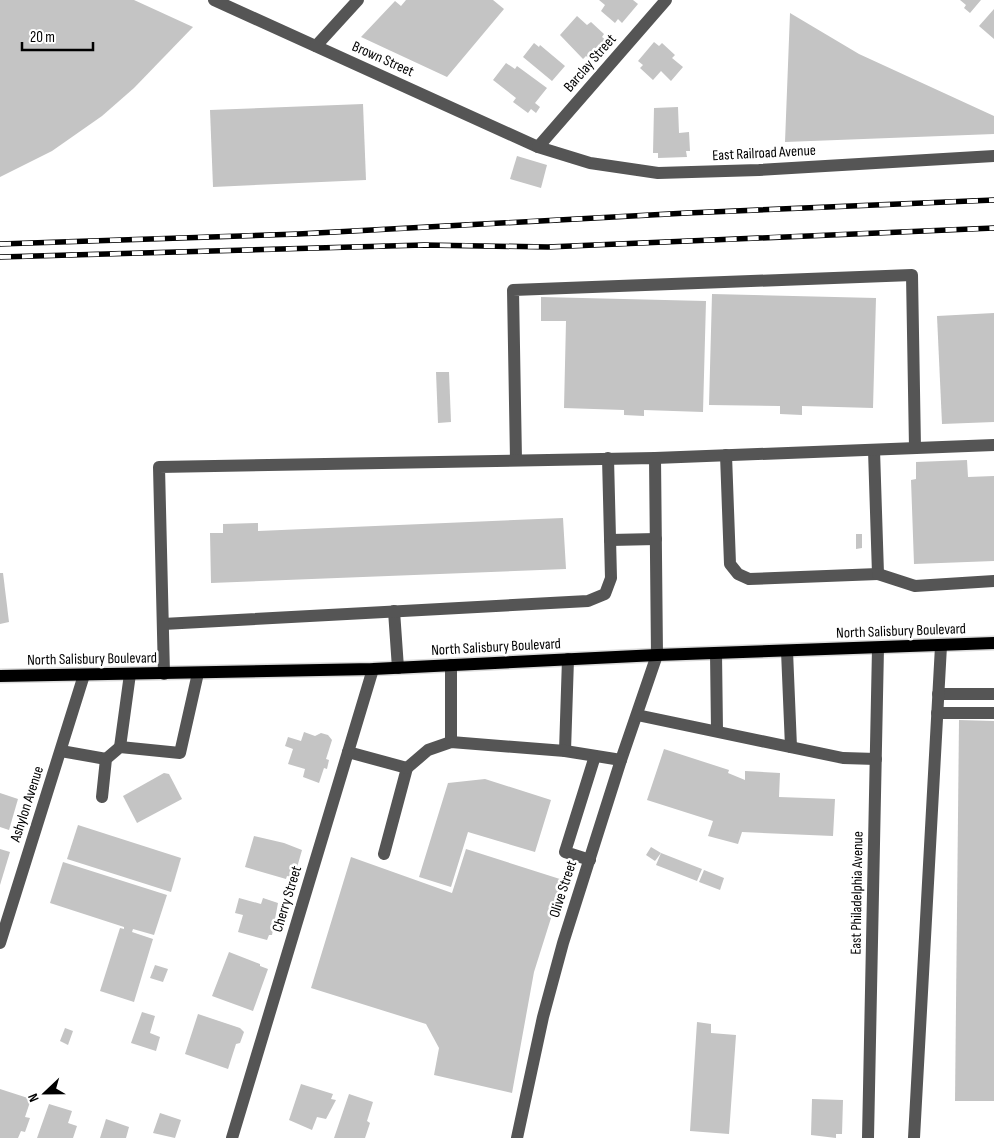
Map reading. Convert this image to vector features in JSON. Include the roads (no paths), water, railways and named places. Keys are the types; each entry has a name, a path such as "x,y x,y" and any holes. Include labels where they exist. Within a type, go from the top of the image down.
{"main road":[{"name":"North Salisbury Boulevard","path":"0,676 373,669 657,655 994,643"}],"street":[{"name":"Brown Street","path":"214,0 538,147"},
{"path":"316,46 358,0"},
{"name":"Barclay Street","path":"538,147 666,0"},
{"name":"East Railroad Avenue","path":"538,147 590,163 658,173 759,170 994,156"},
{"path":"516,460 513,290 912,275 915,448"},
{"path":"164,674 158,467 655,458 994,445"},
{"path":"874,450 878,574"},
{"path":"726,456 730,564 738,574 748,578 878,574 915,586 994,582"},
{"path":"163,624 588,601 605,594 611,578 608,458"},
{"name":"Olive Street","path":"517,1138 543,1017 621,760 657,655 655,458"},
{"path":"610,540 656,539"},
{"path":"394,611 398,668"},
{"path":"914,1138 941,646"},
{"name":"East Philadelphia Avenue","path":"868,1138 878,648"},
{"path":"787,651 791,747"},
{"path":"716,653 717,731"},
{"path":"566,751 568,659"},
{"path":"450,665 451,742"},
{"name":"Cherry Street","path":"232,1138 373,669"},
{"path":"102,797 106,758 120,747 180,753 198,673"},
{"path":"120,747 130,674"},
{"name":"Ashylon Avenue","path":"0,943 84,675"},
{"path":"938,694 994,694"},
{"path":"937,713 993,713"},
{"path":"637,715 843,758 876,759"},
{"path":"384,854 407,768 428,750 451,742 566,751 621,760"},
{"path":"61,751 106,758"},
{"path":"348,752 407,768"},
{"path":"590,860 566,852 595,756"}],"railway":[{"path":"0,244 298,234 687,213 994,200"},
{"path":"0,257 424,245 548,247 994,228"}]}
